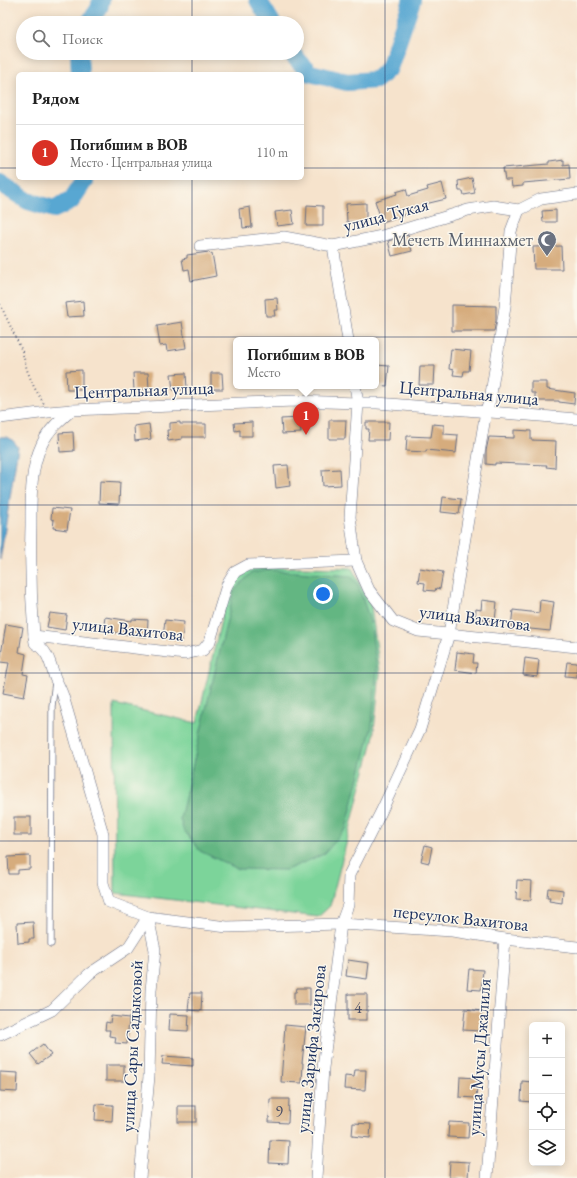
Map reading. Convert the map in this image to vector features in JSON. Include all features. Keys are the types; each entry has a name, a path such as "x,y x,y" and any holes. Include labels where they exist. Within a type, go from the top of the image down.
{"street":[{"path":"519,210 541,199 577,194"},
{"name":"улица Тукая","path":"200,246 284,237 333,246 382,236 468,210 493,206 519,210"},
{"name":"улица Зарифа Закирова","path":"316,1178 323,1068 342,924 348,905 349,875 381,812 420,729 448,634 505,307 511,231 519,210"},
{"path":"333,246 348,337"},
{"name":"улица Вахитова","path":"356,389 358,403 350,517 356,561 369,590 394,621 418,631 577,647"},
{"name":"Центральная улица","path":"0,418 72,410 295,401 377,403 577,419"},
{"path":"55,678 49,658 42,647 35,643 34,636 30,567 32,488 34,468 42,444 50,430 72,410"},
{"path":"48,412 50,430"},
{"name":"улица Вахитова","path":"34,636 185,654 203,650 210,641 227,585 235,572 248,565 356,561"},
{"name":"переулок Вахитова","path":"55,678 63,696 103,834 103,883 109,902 148,917 227,927 342,924 452,931 505,939 577,947"},
{"path":"0,1035 52,1010 89,974 128,948 148,917"},
{"name":"улица Сары Садыковой","path":"140,1178 149,1076 151,990 155,950 148,917"},
{"name":"улица Мусы Джалиля","path":"487,1178 505,939"}],"lane":[{"path":"51,944 52,706 55,678"}],"path":[{"path":"0,304 22,351 27,370 34,387 48,412"}],"green space":[{"path":"298,567 352,568 371,606 380,672 373,740 330,906 318,917 115,893 114,704 197,723 228,590 238,575 249,569"},
{"path":"268,570 351,576 358,585 370,621 377,670 372,726 346,829 324,854 286,870 238,869 200,851 183,829 180,819 234,591 251,573"}],"water":[{"path":"0,437 11,439 18,447 0,560"}],"building":[{"path":"563,160 563,165 569,164 570,179 523,183 523,186 512,187 511,180 505,180 503,168 549,164 549,162"},
{"path":"472,178 475,193 464,195 463,191 459,191 458,181"},
{"path":"442,183 446,199 421,205 423,209 382,222 375,201 397,194 396,192 406,189 408,196 428,190 427,187"},
{"path":"366,203 366,222 347,222 346,204"},
{"path":"307,205 323,206 323,226 306,226"},
{"path":"250,207 252,227 243,228 239,209"},
{"path":"292,210 294,224 277,226 275,212"},
{"path":"556,210 556,222 543,222 542,211"},
{"path":"408,235 412,251 392,256 388,241"},
{"path":"561,246 562,269 534,269 533,247"},
{"path":"209,252 210,254 212,253 216,276 191,281 189,269 184,270 182,259 187,258 187,255"},
{"path":"277,298 278,310 274,310 275,316 266,316 265,299"},
{"path":"83,301 84,316 67,317 65,303"},
{"path":"452,305 496,306 494,331 452,331"},
{"path":"182,322 186,348 167,351 166,345 160,346 157,326"},
{"path":"451,349 471,351 469,371 464,371 463,376 453,375 454,370 449,369"},
{"path":"379,365 389,366 387,386 379,385"},
{"path":"420,366 435,366 434,385 419,385"},
{"path":"82,370 82,390 67,390 66,371"},
{"path":"133,373 148,373 149,389 134,390"},
{"path":"186,373 187,389 173,390 171,374"},
{"path":"211,373 222,373 223,389 211,389"},
{"path":"531,382 547,382 547,389 575,393 574,404 559,401 535,401 535,393 531,393"},
{"path":"300,418 301,433 282,434 281,419"},
{"path":"329,420 346,420 345,439 329,439"},
{"path":"180,422 180,424 206,424 206,437 182,437 182,439 168,441 167,430 170,430 170,423"},
{"path":"252,422 252,436 240,436 240,430 235,431 234,423"},
{"path":"366,422 389,422 388,440 368,440 369,429 366,429"},
{"path":"149,424 151,439 135,441 134,426"},
{"path":"433,424 444,425 444,434 458,435 456,453 426,450 426,452 406,451 407,436 431,437"},
{"path":"514,430 531,431 531,440 556,441 555,468 546,467 547,465 486,464 486,451 489,437 514,438"},
{"path":"73,432 74,451 60,452 59,433"},
{"path":"288,465 290,486 276,488 274,466"},
{"path":"340,469 341,485 323,486 322,470"},
{"path":"100,481 120,482 119,504 99,503"},
{"path":"443,497 461,499 459,514 441,512"},
{"path":"52,508 70,510 67,530 53,528 54,520 51,519"},
{"path":"420,568 443,572 440,589 436,588 435,591 424,590 425,583 418,582"},
{"path":"482,600 497,602 495,621 475,618 476,609 481,610"},
{"path":"540,600 554,602 550,631 511,627 513,610 539,613"},
{"path":"50,613 67,615 65,630 47,627"},
{"path":"105,617 132,621 132,619 148,620 147,637 103,631"},
{"path":"165,620 184,622 182,641 163,638"},
{"path":"6,624 23,627 19,652 26,654 23,674 28,675 24,697 3,693 9,663 0,662"},
{"path":"457,652 474,654 473,663 477,663 476,673 455,670"},
{"path":"525,658 539,660 537,677 523,675"},
{"path":"567,662 577,663 577,677 565,676"},
{"path":"14,817 31,817 31,835 14,835"},
{"path":"425,845 432,847 429,863 421,861"},
{"path":"30,856 30,869 18,870 18,874 9,874 8,857"},
{"path":"517,880 532,881 531,900 516,899"},
{"path":"548,888 563,890 562,903 549,901 550,897 547,897"},
{"path":"33,922 34,939 29,939 29,942 18,943 17,923"},
{"path":"348,960 369,963 367,979 346,976"},
{"path":"469,969 483,970 481,990 467,989"},
{"path":"297,988 310,988 310,1005 294,1005 294,992 296,992"},
{"path":"190,993 202,993 201,1011 188,1010"},
{"path":"348,994 367,994 367,1020 348,1020"},
{"path":"465,1009 482,1011 480,1031 463,1030"},
{"path":"170,1014 189,1015 188,1031 169,1030"},
{"path":"111,1016 129,1018 127,1044 115,1043 116,1037 109,1036 110,1030 105,1030 106,1022 110,1023"},
{"path":"285,1025 306,1027 302,1063 302,1083 281,1082"},
{"path":"43,1044 51,1055 38,1064 30,1054"},
{"path":"163,1056 193,1058 193,1066 162,1064"},
{"path":"106,1065 124,1065 124,1081 106,1081"},
{"path":"355,1070 366,1070 365,1090 344,1089 345,1076 354,1077"},
{"path":"0,1072 18,1073 17,1092 0,1091"},
{"path":"460,1077 478,1078 476,1098 459,1097"},
{"path":"522,1081 529,1082 529,1102 521,1101"},
{"path":"270,1099 289,1099 288,1123 269,1122"},
{"path":"96,1104 113,1105 112,1121 95,1120"},
{"path":"178,1106 196,1106 196,1122 178,1122"},
{"path":"449,1122 469,1123 468,1138 448,1137"},
{"path":"353,1123 371,1124 370,1138 352,1136"},
{"path":"270,1140 289,1141 288,1164 269,1163"},
{"path":"450,1161 469,1162 468,1178 449,1178"}],"waterway":[{"path":"94,16 99,9 101,0"},
{"path":"258,0 268,16"},
{"path":"298,60 310,73 347,82 376,80 389,68 412,0"},
{"path":"79,60 80,72"},
{"path":"0,183 28,201 54,209 71,201 84,180"}],"place":[{"name":"Мечеть Миннахмет","path":"547,257"},
{"name":"Погибшим в ВОВ","path":"306,435"}]}
